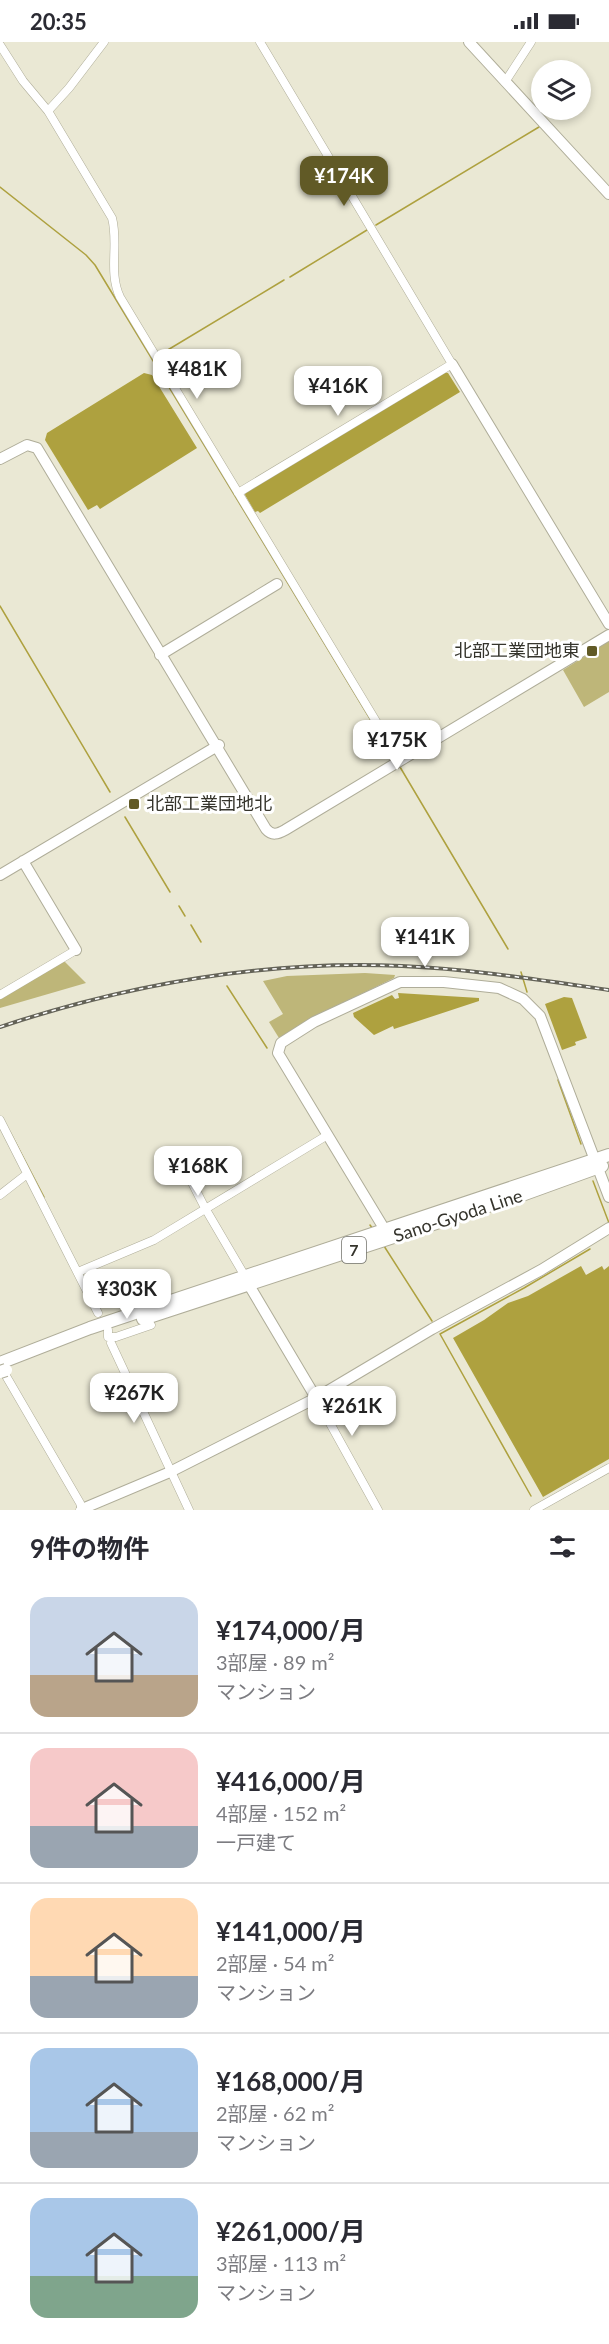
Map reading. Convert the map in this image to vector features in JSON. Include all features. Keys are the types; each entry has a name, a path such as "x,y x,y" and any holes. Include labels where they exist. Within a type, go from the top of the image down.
{"main road":[{"name":"Sano-Gyoda Line","path":"2,1366 90,1328 522,1195 600,1164 609,1155"},
{"name":"Sano-Gyoda Line","path":"2,1366 111,1337 247,1280 385,1230 600,1164"}],"street":[{"path":"48,111 69,88 104,42"},
{"path":"0,459 30,444 37,448 163,653 268,832 277,834 609,626 260,42"},
{"path":"469,42 609,194"},
{"path":"505,82 531,42"},
{"path":"0,45 23,81 48,111 112,218 115,236 114,277 120,297 399,758"},
{"path":"238,493 452,364"},
{"path":"163,653 277,584"},
{"path":"399,758 609,635"},
{"path":"0,875 218,745"},
{"path":"0,995 76,951 23,861"},
{"path":"385,1230 326,1136 278,1053 281,1043 314,1022 394,983 444,982 477,985 509,991 523,999 540,1016 600,1164 609,1197"},
{"path":"0,1120 98,1313"},
{"path":"78,1272 154,1240 326,1136"},
{"path":"184,1167 205,1208 316,1398 378,1510"},
{"path":"0,1195 27,1174"},
{"path":"2,1366 81,1510 94,1508 316,1398 432,1329 541,1270 609,1227"},
{"path":"151,1325 111,1337 124,1371 189,1510"},
{"path":"534,1510 609,1468"}],"shaded area":[{"path":"443,372 448,373 460,392 260,513 255,512 245,495 246,491"},
{"path":"144,373 152,375 197,448 100,509 97,505 88,510 45,440 47,433"},
{"path":"609,641 609,692 584,707 563,670"},
{"path":"61,962 65,962 86,983 0,1008 0,998"},
{"path":"365,973 395,975 394,978 308,1020 279,1038 269,1022 283,1014 263,981 287,976"},
{"path":"398,993 479,998 479,1001 394,1029 393,1026 374,1035 354,1017 353,1013 392,995 395,999 399,998"},
{"path":"564,997 572,998 587,1038 562,1050 545,1004"},
{"path":"581,1266 586,1275 602,1266 604,1270 609,1266 609,1459 543,1497 453,1338 508,1303 528,1296"}],"waterway":[{"path":"376,225 539,127"},
{"path":"0,187 86,255 95,265 392,755"},
{"path":"290,277 367,230"},
{"path":"161,354 284,280"},
{"path":"0,606 110,792"},
{"path":"400,767 508,949"},
{"path":"125,817 170,892"},
{"path":"179,906 185,916"},
{"path":"191,925 201,942"},
{"path":"521,972 527,992"},
{"path":"227,986 267,1048"},
{"path":"558,1080 581,1144"},
{"path":"10,1132 44,1197"},
{"path":"593,1181 609,1223"},
{"path":"370,1225 373,1229"},
{"path":"384,1246 432,1321"},
{"path":"531,1496 440,1334 590,1249"}],"railway":[{"path":"0,1027 98,998 148,987 249,971 300,967 351,965 428,967 506,975 609,990"}],"place":[{"name":"北部工業団地東","path":"592,651"},
{"name":"北部工業団地北","path":"134,804"}]}
